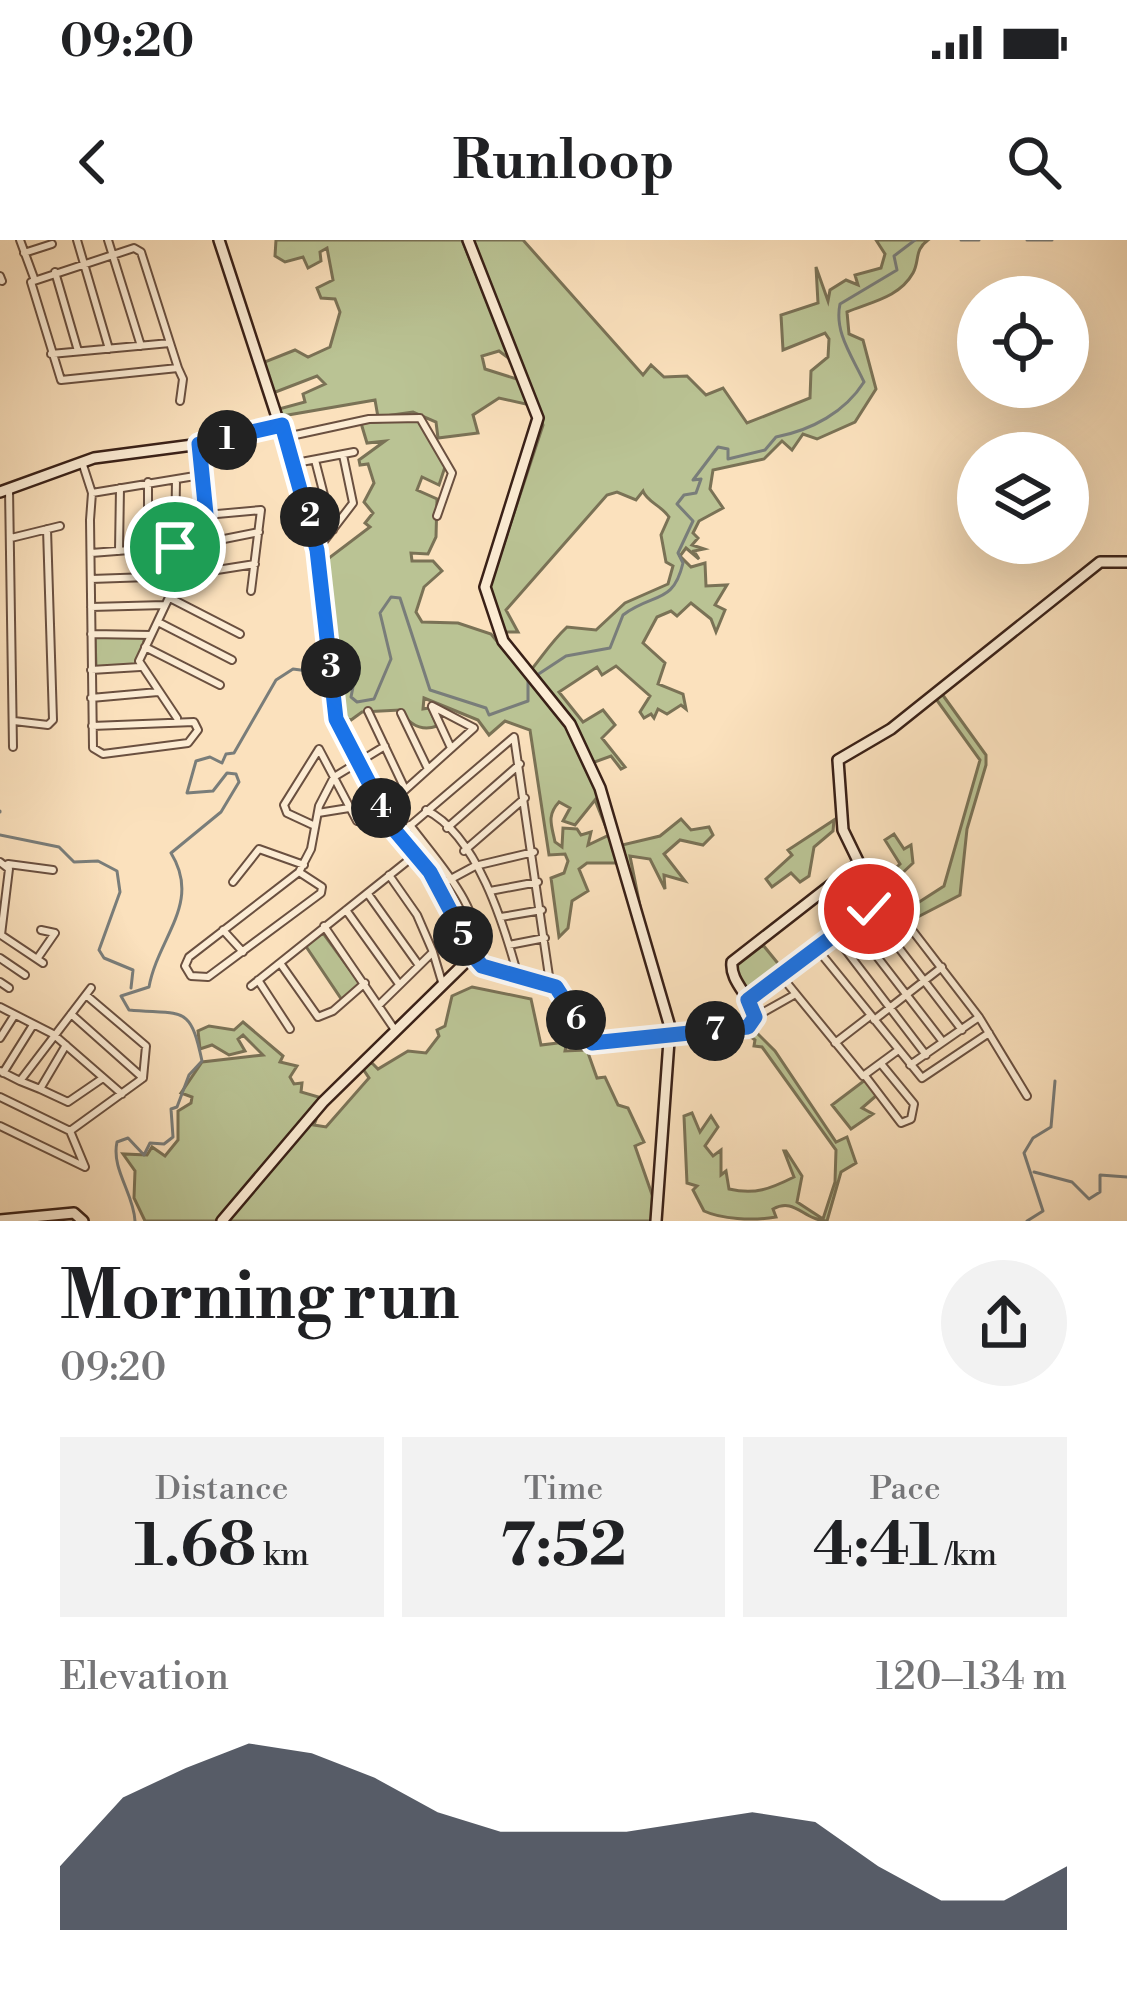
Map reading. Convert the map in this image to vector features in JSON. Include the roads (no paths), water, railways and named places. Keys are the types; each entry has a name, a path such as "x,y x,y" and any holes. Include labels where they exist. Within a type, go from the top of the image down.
{"street":[{"path":"20,240 34,278"},
{"path":"77,240 109,349"},
{"path":"108,240 141,346"},
{"path":"219,240 296,464 317,550 336,719 382,810 438,886 474,957 519,978 550,983"},
{"path":"468,240 538,418 485,586 503,641 569,724 600,788 672,1036 656,1221"},
{"path":"24,253 52,244"},
{"path":"178,368 61,380 30,286 34,278 140,250 183,379 180,401"},
{"path":"55,272 78,351"},
{"path":"51,354 170,343"},
{"path":"13,747 11,538 4,490 82,463 369,419 420,418 450,464 437,516"},
{"path":"177,718 140,667 206,514 199,444"},
{"path":"296,464 354,452"},
{"path":"317,550 353,503 343,455"},
{"path":"314,460 333,530"},
{"path":"82,463 92,493 91,553 92,748 103,754 194,740 196,724 177,718 92,726"},
{"path":"92,493 201,475"},
{"path":"175,547 176,480"},
{"path":"148,482 148,549"},
{"path":"435,484 440,501"},
{"path":"119,550 120,487"},
{"path":"206,514 259,507 251,591"},
{"path":"11,538 60,526"},
{"path":"14,721 48,725 53,720 47,529"},
{"path":"91,553 194,545 259,532"},
{"path":"209,542 217,569 255,564"},
{"path":"1028,1096 979,1017 859,861 842,826 838,760 891,728 1100,562 1127,562"},
{"path":"91,579 179,575"},
{"path":"91,607 168,602 241,634"},
{"path":"158,622 232,660"},
{"path":"91,634 151,635"},
{"path":"145,647 220,685"},
{"path":"91,670 140,667"},
{"path":"91,698 158,692"},
{"path":"382,810 451,748 474,725 432,706 451,748"},
{"path":"368,711 405,789"},
{"path":"400,713 428,769"},
{"path":"398,836 512,737 534,852 550,983 592,1043 748,1027 755,1017 794,995"},
{"path":"233,882 259,849 302,868 322,891 203,979 191,976 186,962 302,868 334,776 385,746"},
{"path":"315,826 287,813 285,803 318,750 357,821"},
{"path":"447,827 520,764"},
{"path":"464,851 525,798"},
{"path":"318,813 349,808"},
{"path":"426,810 447,827 490,891 519,978"},
{"path":"222,1221 323,1102 442,982 474,957 478,940 450,879 410,825"},
{"path":"438,886 475,866 534,852"},
{"path":"290,1029 254,983 415,854"},
{"path":"755,1017 731,975 732,962 859,861"},
{"path":"41,930 54,936 40,961 1,934 4,863 52,870"},
{"path":"389,875 417,915 442,982"},
{"path":"490,891 538,882"},
{"path":"368,893 418,964"},
{"path":"748,1000 886,896"},
{"path":"869,909 962,1030"},
{"path":"346,910 399,984"},
{"path":"501,917 542,910"},
{"path":"851,923 944,1042"},
{"path":"324,926 395,1030"},
{"path":"223,930 243,952"},
{"path":"835,936 926,1055"},
{"path":"509,945 545,938"},
{"path":"818,950 897,1051 926,1078 989,1034"},
{"path":"380,1005 433,952"},
{"path":"0,958 25,975"},
{"path":"280,963 318,1016 333,1011 365,983"},
{"path":"834,1043 890,1008 942,967"},
{"path":"782,977 901,1124 911,1120 914,1104 882,1065"},
{"path":"0,982 9,988"},
{"path":"20,1081 88,992 146,1046 142,1078 70,1131"},
{"path":"0,1007 53,1034 122,1094"},
{"path":"71,1014 142,1078"},
{"path":"1,1035 14,1016"},
{"path":"910,1065 979,1017"},
{"path":"33,1025 2,1072 68,1102 103,1078"},
{"path":"40,1089 66,1046"},
{"path":"866,1077 897,1051"},
{"path":"0,1097 70,1131 85,1167 0,1126"},
{"path":"0,1220 74,1213 83,1221"}],"waterway":[{"path":"135,1221 117,1162 117,1142 128,1138 144,1155 150,1143 164,1144 173,1137 171,1109 177,1107 189,1075 202,1061 193,1030 182,1016 129,1010 121,996 149,987 175,920 182,888 171,853 221,812 239,782 236,774 227,773 213,791 187,793 196,761 210,757 222,763 226,754 234,753 276,680 293,669 338,675 339,683 353,687 351,697 357,702 374,699 391,659 380,613 391,597 400,598 430,690 486,708 489,715 528,701 528,681 566,656 610,648 623,615 674,586 683,563 678,553 693,521 677,504 684,495 696,493 701,479 693,480 718,447 728,449 728,459 765,450 776,437 826,418 856,393 864,382 842,334 840,304 897,270 894,256 915,240"},
{"path":"961,240 979,240"},
{"path":"1027,240 1052,240"},
{"path":"0,835 59,847 74,862 98,861 117,871 120,892 99,950 104,958 133,970 131,988"},
{"path":"1027,1221 1043,1211 1024,1153 1033,1138 1051,1127 1055,1081"},
{"path":"1034,1172 1072,1182 1089,1199 1100,1192 1100,1175 1127,1177"}]}
